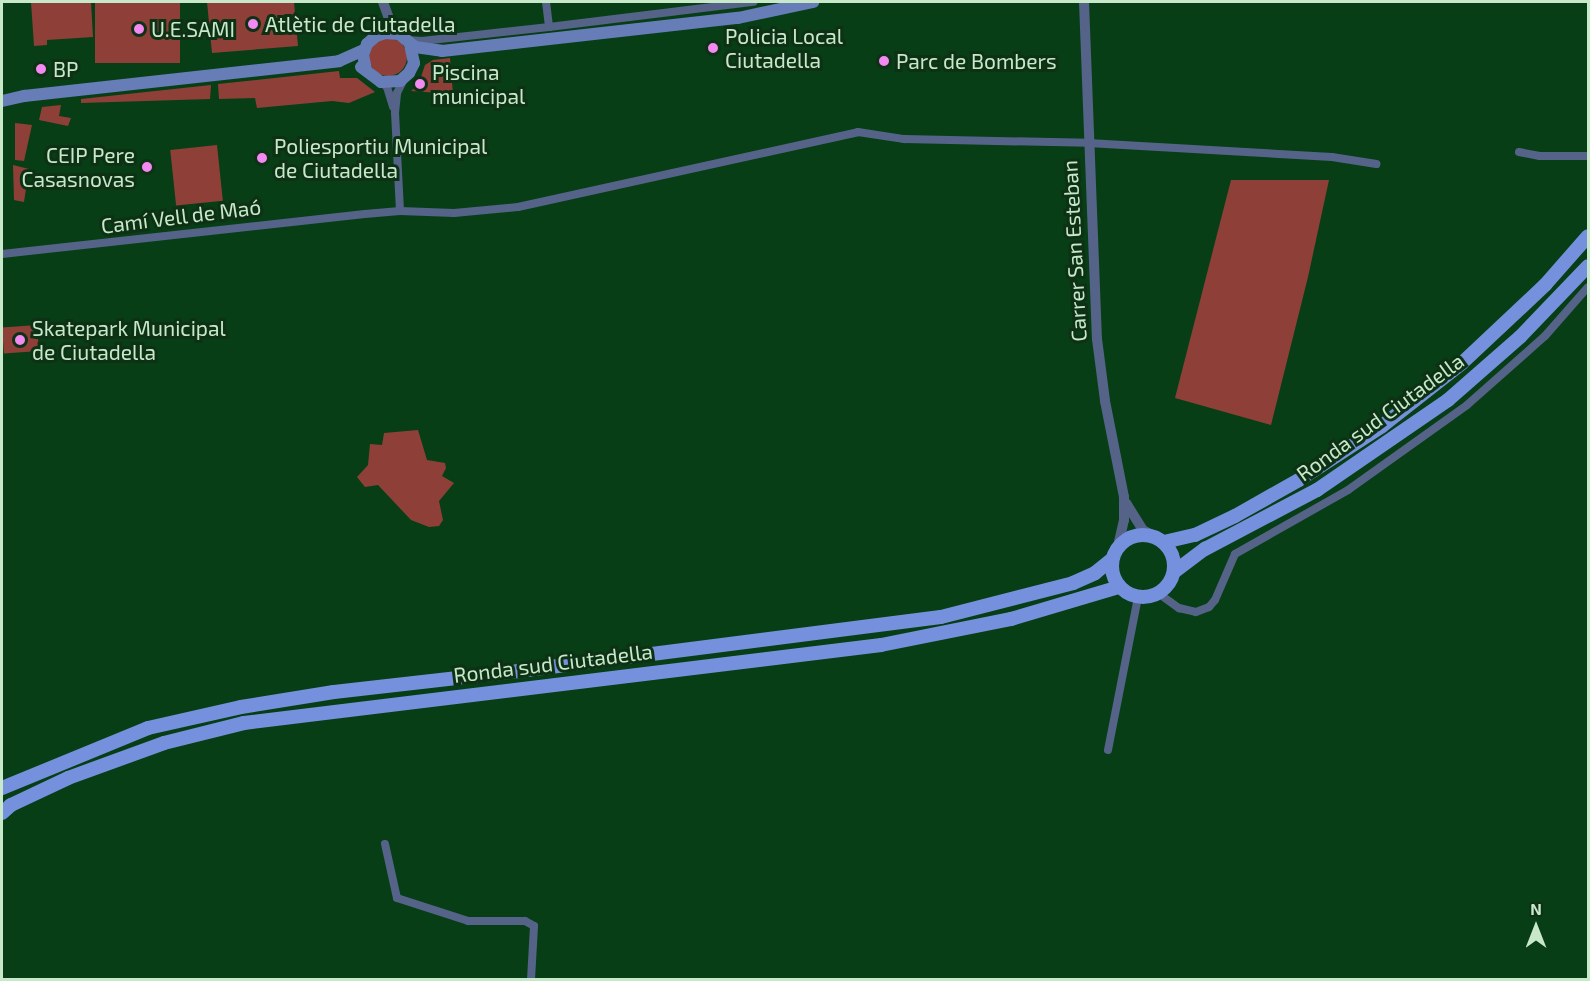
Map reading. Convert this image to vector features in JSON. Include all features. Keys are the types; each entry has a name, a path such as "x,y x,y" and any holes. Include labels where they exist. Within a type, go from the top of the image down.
{"main road":[{"path":"2,101 24,96 340,61 364,50 376,36 394,33 424,50 442,51 738,18 813,2"},
{"path":"409,42 414,63"},
{"path":"364,50 363,60 366,70"},
{"path":"340,61 360,66 381,82 395,82 404,78 419,58 442,51"},
{"path":"2,94 24,96"},
{"name":"Ronda sud Ciutadella","path":"1158,539 1195,535 1235,516 1299,480 1382,426 1462,363 1545,285 1588,236"},
{"name":"Ronda sud Ciutadella","path":"1174,572 1205,549 1317,490 1448,400 1520,337 1588,266"},
{"path":"1134,535 1158,539 1173,556 1174,572 1171,580 1158,593 1138,597 1119,586 1114,578 1112,559 1118,546 1134,535"},
{"name":"Ronda sud Ciutadella","path":"2,788 148,728 241,706 333,692 541,669 941,617 1073,583 1095,573 1112,559"},
{"name":"Ronda sud Ciutadella","path":"2,813 11,805 68,778 164,743 244,723 881,645 1011,619 1119,586"}],"street":[{"path":"546,2 549,27"},
{"path":"409,42 549,27 714,4 753,2"},
{"name":"Carrer San Esteban","path":"1084,2 1097,339 1105,401 1124,497 1124,520 1118,546"},
{"path":"383,3 394,33"},
{"path":"376,36 383,3"},
{"path":"400,211 395,113 397,93 404,78"},
{"path":"381,82 387,87 395,113"},
{"name":"Camí Vell de Maó","path":"2,254 365,214 400,211 454,213 518,207 858,132 904,139 1088,143 1332,157 1376,164"},
{"path":"1519,152 1539,156 1588,156"},
{"path":"1158,593 1179,608 1196,612 1209,607 1215,600 1234,554 1348,490 1467,405 1545,336 1588,287"},
{"name":"Carrer San Esteban","path":"1124,497 1132,516 1143,530 1158,539"},
{"path":"1108,750 1138,597"},
{"path":"386,844 397,898 468,921 525,921 534,926 531,980"}],"shaded area":[{"path":"31,2 91,2 93,37 47,40 47,45 34,46"},
{"name":"U.E.SAMI","path":"95,2 180,2 180,63 95,63"},
{"name":"Atlètic de Ciutadella","path":"207,2 294,2 298,46 212,53"},
{"path":"388,38 395,39 401,44 406,50 406,64 401,70 395,75 388,76 381,75 375,70 370,64 369,57 370,50 375,44 381,39"},
{"path":"450,58 453,94 411,91 423,81 420,80 425,65 433,60"},
{"path":"339,71 340,78 357,78 375,92 349,103 332,101 257,108 255,98 219,99 218,84"},
{"path":"211,85 210,99 81,103 81,99"},
{"path":"61,105 59,116 71,118 68,126 39,120 42,107"},
{"path":"15,123 32,125 24,161 15,160"},
{"path":"217,145 223,201 176,206 170,150"},
{"path":"13,165 29,169 24,202 14,200"},
{"path":"1231,180 1329,180 1308,277 1271,425 1175,398"},
{"name":"Skatepark Municipal de Ciutadella","path":"37,325 39,351 4,353 2,327"},
{"path":"418,430 427,460 445,463 446,468 442,476 454,483 439,501 443,520 439,526 429,527 411,520 378,485 365,487 357,477 368,465 370,444 382,445 384,433"}],"place":[{"name":"Atlètic de Ciutadella","path":"253,24"},
{"name":"U.E.SAMI","path":"139,29"},
{"name":"Policia Local Ciutadella","path":"713,48"},
{"name":"Parc de Bombers","path":"884,61"},
{"name":"BP","path":"41,69"},
{"name":"Piscina municipal","path":"420,84"},
{"name":"Poliesportiu Municipal de Ciutadella","path":"262,158"},
{"name":"CEIP Pere Casasnovas","path":"147,167"},
{"name":"Skatepark Municipal de Ciutadella","path":"20,340"}]}
